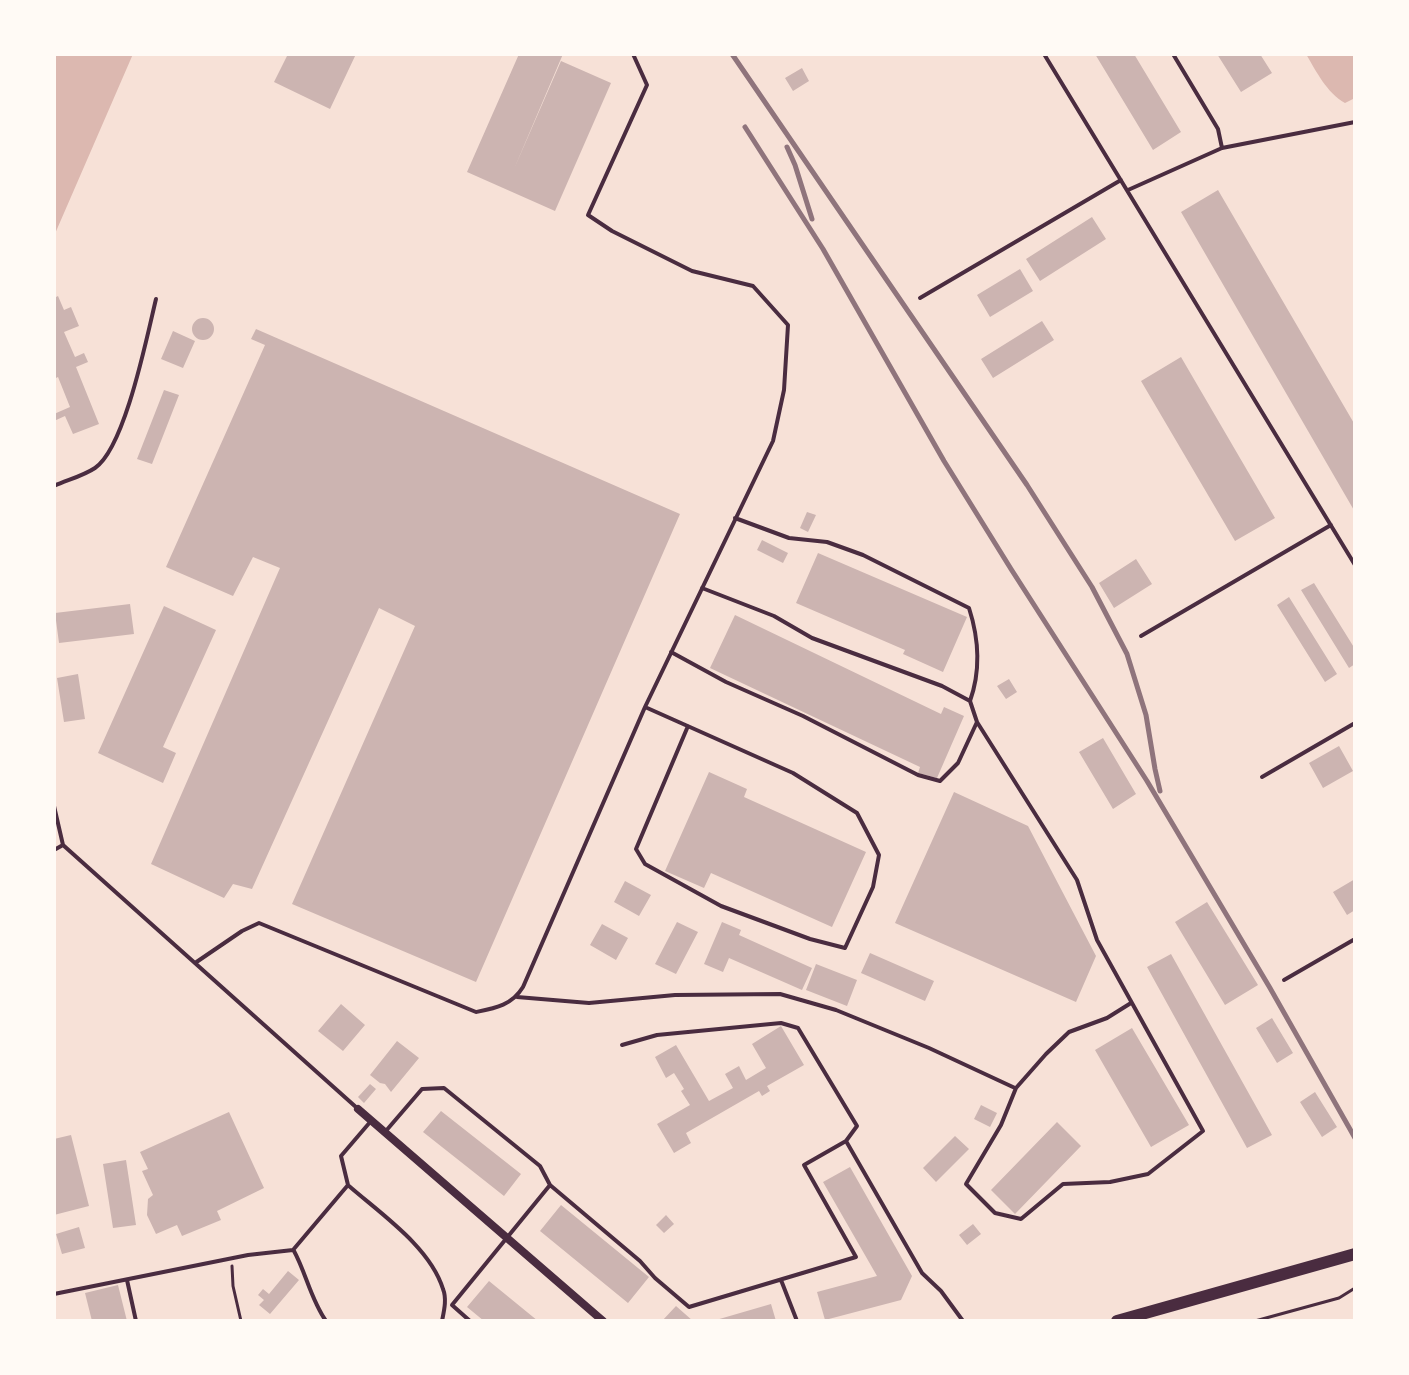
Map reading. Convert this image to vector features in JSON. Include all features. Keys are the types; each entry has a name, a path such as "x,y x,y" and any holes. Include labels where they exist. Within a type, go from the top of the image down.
{"main road":[{"path":"1117,1321 1355,1254"}],"street":[{"path":"358,1109 603,1321"}],"lane":[{"path":"195,963 259,923 476,1012 500,1008 517,997 645,707 773,441 784,390 788,325 753,286 692,271 612,231 588,215 647,85 633,54"},
{"path":"1044,54 1355,565"},
{"path":"1173,54 1218,129 1222,148"},
{"path":"1127,190 1222,148 1355,122"},
{"path":"920,298 1121,180"},
{"path":"54,486 96,468 111,449 130,401 156,299"},
{"path":"735,518 789,538 827,542 863,555 969,608 976,631 978,657 970,701 977,722 1077,880 1097,940 1203,1131 1148,1174 1110,1182 1063,1184 1021,1219 995,1213 966,1184 1001,1125 1016,1088 1069,1032 1107,1018 1131,1003"},
{"path":"1141,636 1331,525"},
{"path":"702,588 774,616 812,638 942,686 970,701"},
{"path":"671,652 918,775 940,781 958,763 977,722"},
{"path":"645,707 688,726 793,773 857,813 879,855 873,887 845,948 810,939 721,906 645,864 636,849 688,726"},
{"path":"1262,777 1355,723"},
{"path":"54,806 63,845 358,1109"},
{"path":"54,850 63,845"},
{"path":"1284,980 1355,939"},
{"path":"517,997 589,1003 675,995 780,994 836,1010 1016,1088"},
{"path":"385,1132 422,1089 444,1088 540,1166 550,1185 689,1307 856,1257 804,1165 846,1141 857,1126 798,1028 781,1023 703,1030 657,1035 622,1045"},
{"path":"372,1121 341,1156 348,1185 418,1247 452,1305 470,1321"},
{"path":"846,1141 922,1273 941,1291 963,1321"},
{"path":"54,1294 293,1250 348,1185"},
{"path":"452,1305 550,1185"},
{"path":"293,1250 326,1321"},
{"path":"127,1280 136,1321"},
{"path":"781,1280 797,1321"},
{"path":"442,1321 445,1292"}],"path":[{"path":"231,1259 241,1321"},
{"path":"1255,1321 1339,1298 1355,1288"}],"shaded area":[{"path":"54,54 133,54 54,236"},
{"path":"1306,54 1355,54 1355,98 1345,103 1333,94"}],"building":[{"path":"288,54 356,54 330,109 274,82"},
{"path":"519,54 563,54 514,169 561,61 611,83 555,211 467,172"},
{"path":"1095,54 1134,54 1181,132 1153,150"},
{"path":"1217,54 1260,54 1272,73 1241,92"},
{"path":"802,68 809,81 793,91 785,78"},
{"path":"1218,190 1355,425 1355,512 1181,212"},
{"path":"1092,217 1106,239 1040,281 1026,259"},
{"path":"1020,269 1033,291 990,317 977,295"},
{"path":"58,296 64,310 71,307 79,326 64,332 75,357 84,353 88,362 76,367 99,424 73,434 65,416 54,421 54,414 70,407 58,377 54,379 54,298"},
{"path":"199,318 207,318 214,329 207,340 199,340 192,333 192,325"},
{"path":"1042,321 1054,340 993,378 981,359"},
{"path":"256,329 680,514 476,982 292,904 415,626 379,608 252,889 233,884 224,898 151,864 280,568 253,557 233,596 166,567 265,345 251,339"},
{"path":"173,331 195,341 183,368 161,359"},
{"path":"1181,357 1275,518 1235,541 1141,381"},
{"path":"164,390 179,395 152,464 137,459"},
{"path":"807,512 816,515 808,532 800,528"},
{"path":"762,540 788,553 783,563 757,550"},
{"path":"818,553 967,617 943,672 903,654 905,650 796,603"},
{"path":"1136,559 1152,584 1114,608 1099,583"},
{"path":"1314,583 1355,649 1355,664 1349,668 1301,590"},
{"path":"1289,597 1337,674 1325,682 1277,605"},
{"path":"130,604 134,634 59,643 55,613"},
{"path":"164,606 216,630 163,747 176,753 163,783 98,753"},
{"path":"735,615 941,714 944,707 964,716 937,778 918,773 920,767 710,668"},
{"path":"78,674 85,719 64,722 57,678"},
{"path":"1009,679 1017,692 1006,699 997,686"},
{"path":"1103,738 1136,794 1113,809 1079,752"},
{"path":"1339,746 1353,771 1323,788 1309,763"},
{"path":"709,772 747,789 744,797 866,852 832,927 711,873 704,888 665,871"},
{"path":"954,792 1028,826 1096,956 1076,1002 895,923"},
{"path":"1355,879 1355,910 1347,915 1333,892"},
{"path":"625,881 651,895 639,916 614,902"},
{"path":"1207,902 1258,985 1225,1005 1175,922"},
{"path":"677,922 698,932 676,974 655,964"},
{"path":"722,922 741,930 739,935 812,968 802,990 729,958 723,972 704,964"},
{"path":"602,924 628,938 616,960 590,945"},
{"path":"870,953 934,981 925,1001 861,973"},
{"path":"1171,954 1272,1135 1247,1148 1147,967"},
{"path":"816,964 857,980 847,1006 806,990"},
{"path":"341,1004 365,1025 343,1051 318,1031"},
{"path":"1272,1018 1293,1053 1277,1063 1256,1028"},
{"path":"781,1026 804,1065 767,1086 770,1091 762,1096 759,1091 686,1133 691,1143 674,1153 657,1124 690,1105 674,1073 666,1078 655,1057 676,1045 709,1101 733,1088 725,1074 739,1066 746,1080 766,1068 752,1044"},
{"path":"1132,1028 1189,1125 1151,1147 1095,1050"},
{"path":"397,1041 419,1058 391,1092 385,1084 370,1075"},
{"path":"370,1084 376,1089 364,1103 358,1097"},
{"path":"1315,1092 1337,1127 1322,1137 1300,1102"},
{"path":"981,1105 997,1113 990,1127 974,1119"},
{"path":"441,1111 521,1174 504,1196 423,1132"},
{"path":"229,1112 264,1188 217,1211 221,1220 182,1236 177,1225 156,1234 147,1215 148,1199 153,1195 142,1171 148,1169 140,1152"},
{"path":"1057,1122 1081,1146 1015,1214 991,1190"},
{"path":"71,1135 89,1206 54,1215 54,1139"},
{"path":"955,1136 969,1149 936,1182 923,1168"},
{"path":"126,1160 136,1225 113,1228 103,1164"},
{"path":"850,1167 912,1276 901,1300 825,1320 817,1292 877,1276 823,1182"},
{"path":"561,1205 649,1277 628,1303 540,1231"},
{"path":"666,1215 674,1224 664,1233 656,1225"},
{"path":"973,1224 981,1234 967,1245 959,1235"},
{"path":"79,1227 85,1248 62,1254 56,1234"},
{"path":"288,1271 299,1280 270,1314 259,1305 264,1300 258,1295 263,1289 269,1294"},
{"path":"489,1281 538,1321 484,1321 467,1307"},
{"path":"118,1285 127,1321 92,1321 85,1293"},
{"path":"771,1304 776,1321 716,1321 716,1320"},
{"path":"676,1306 693,1321 662,1321"}],"railway":[{"path":"732,54 1027,485 1092,587 1127,654 1146,715 1160,791"},
{"path":"745,127 823,249 944,461 1147,781 1355,1138"},
{"path":"787,147 812,219"}]}
